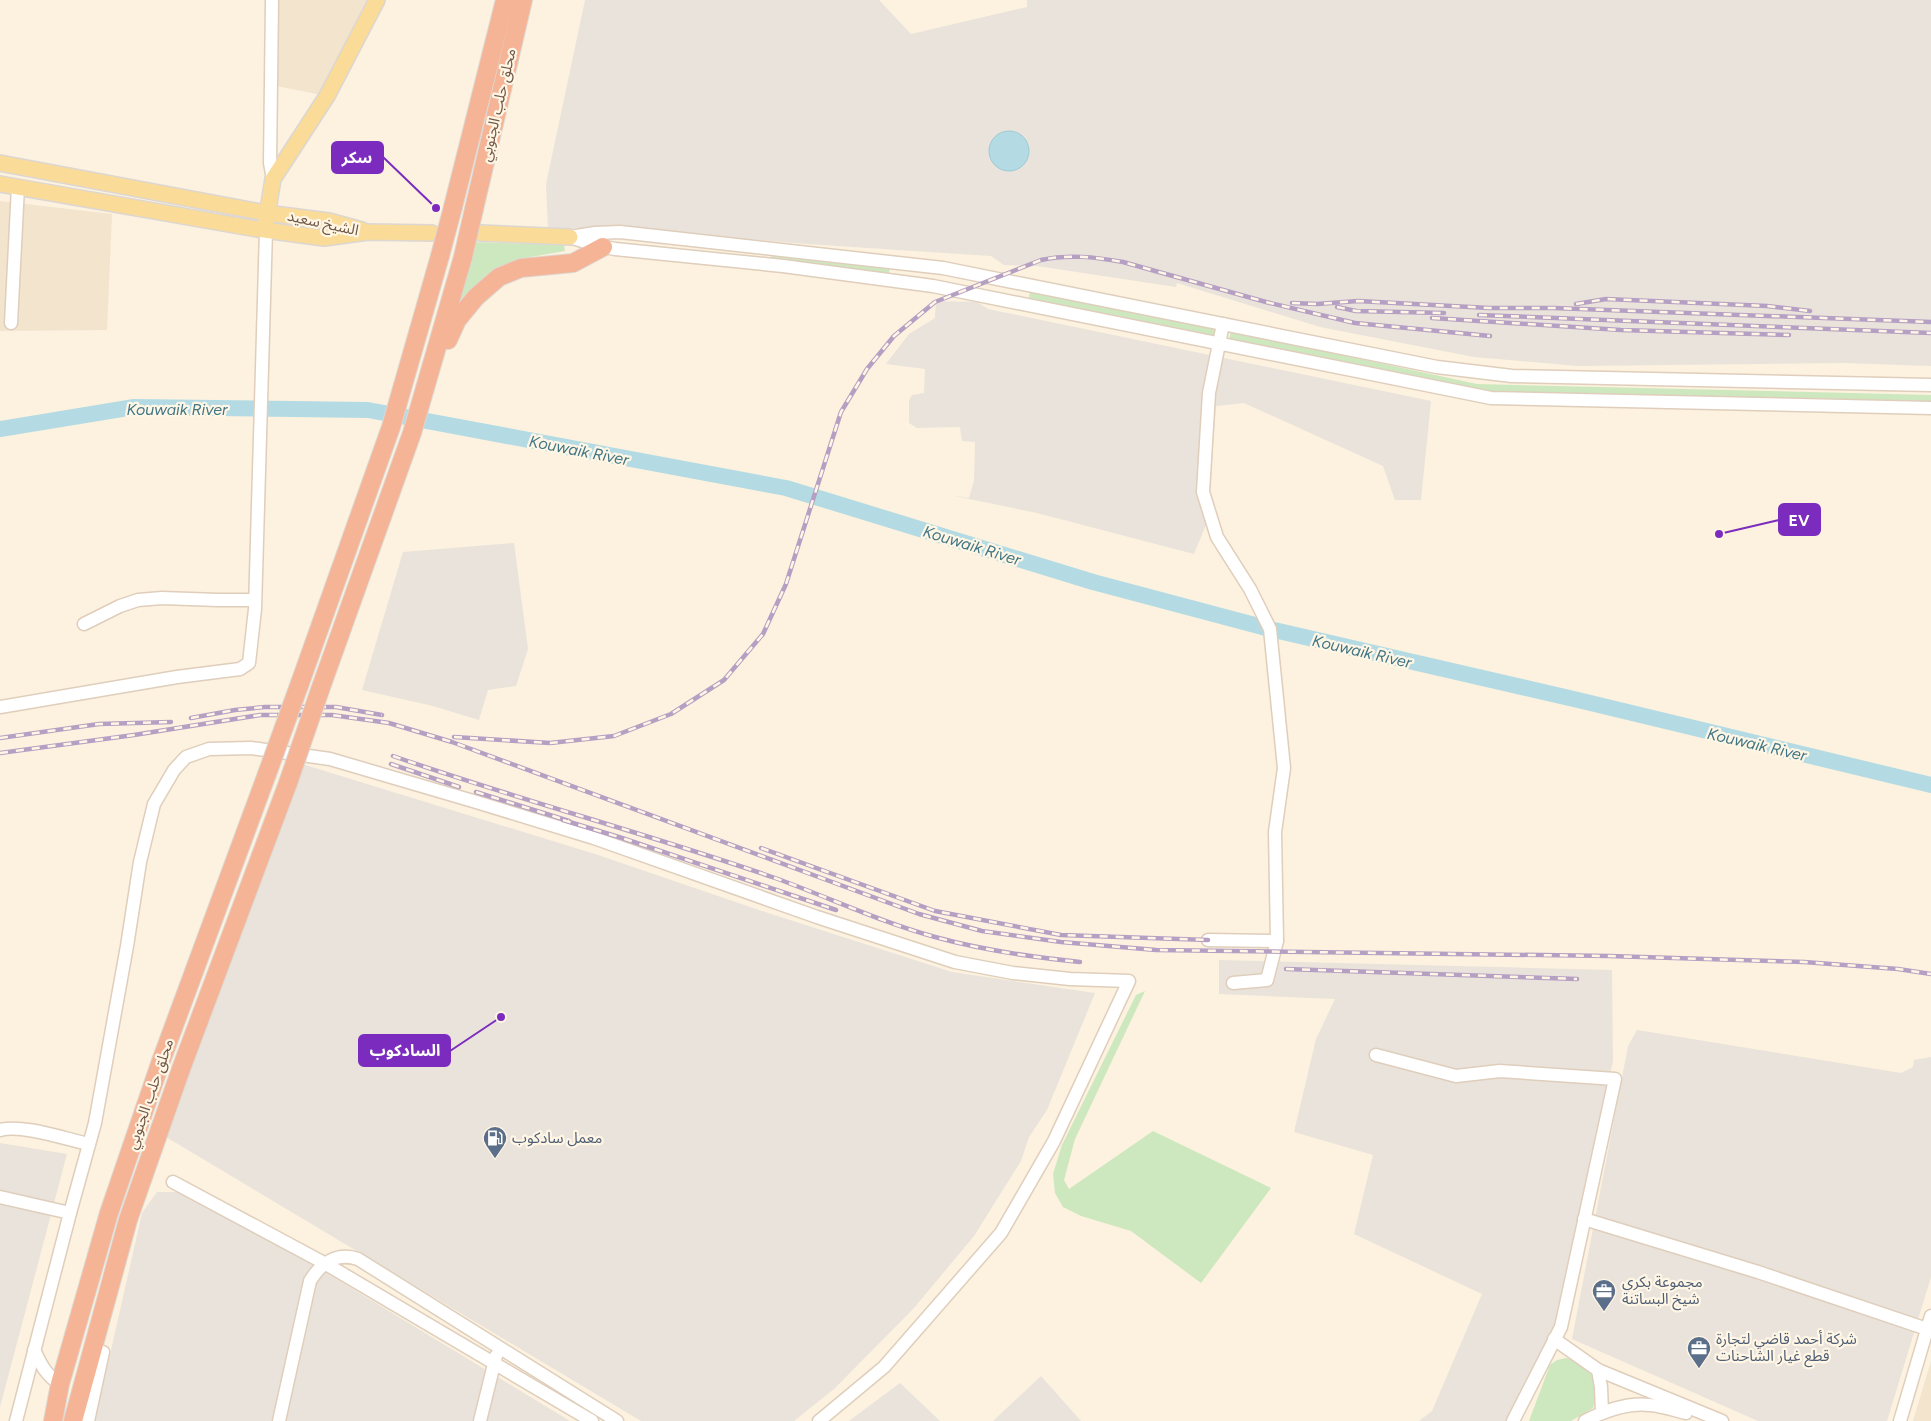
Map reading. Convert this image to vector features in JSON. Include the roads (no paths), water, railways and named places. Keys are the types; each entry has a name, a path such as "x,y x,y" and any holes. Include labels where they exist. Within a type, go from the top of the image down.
{"highway":[{"name":"محلق حلب الجنوبي","path":"53,1421 60,1384 108,1213 161,1061 267,774 391,427 440,256 505,0"},
{"name":"محلق حلب الجنوبي","path":"423,395 462,257 523,0"},
{"path":"73,1421 128,1220 181,1069 288,783 412,433 423,395 457,320 476,297 499,277 521,268 543,264 572,263 603,247"}],"main road":[{"path":"266,230 266,213 273,179 327,96 377,0"},
{"name":"الشيخ سعيد","path":"0,163 266,213 329,221 368,232"},
{"name":"الشيخ سعيد","path":"0,184 266,230 324,238 368,232"},
{"path":"368,232 432,233"},
{"path":"480,233 570,237"}],"street":[{"path":"272,0 270,163 273,179"},
{"path":"11,323 18,187"},
{"path":"0,707 177,677 240,669 249,663 255,600 266,230"},
{"path":"570,237 595,232 620,232 943,268 1437,367 1512,376 1931,385"},
{"path":"570,237 603,247 783,266 933,286 1491,398 1931,408"},
{"path":"1223,324 1209,393 1203,492 1217,538 1250,589 1270,629 1284,768 1274,832 1277,941 1267,980 1233,983"},
{"path":"84,624 138,600 162,598 255,600"},
{"path":"16,1421 70,1213 96,1123 140,862 154,804 174,770 186,757 209,749 251,748 330,760 472,800 594,838 817,917 955,962 1013,973 1070,979 1129,981 1054,1141 1000,1233 884,1367 819,1421"},
{"path":"1208,940 1277,941"},
{"path":"1376,1055 1456,1076 1500,1071 1615,1079 1561,1327 1513,1421"},
{"path":"0,1130 10,1127 23,1129 89,1144"},
{"path":"174,1182 326,1264 592,1421"},
{"path":"0,1197 70,1213"},
{"path":"1584,1220 1758,1272 1926,1330"},
{"path":"279,1421 310,1281 314,1274 326,1264 342,1256 358,1259 499,1348 602,1417 617,1421"},
{"path":"1900,1421 1931,1316"},
{"path":"1554,1339 1598,1370 1723,1421"},
{"path":"480,1421 499,1348"},
{"path":"34,1350 44,1371 60,1384"},
{"path":"88,1421 103,1352"},
{"path":"1598,1370 1602,1387 1602,1412"},
{"path":"1585,1421 1602,1412 1628,1406 1649,1404 1666,1415 1723,1421"}],"water":[{"path":"1009,131 1023,137 1029,151 1023,165 1009,171 995,165 989,151 995,137"}],"waterway":[{"name":"Kouwaik River","path":"0,429 134,407 368,410 786,488 1093,582 1270,629 1578,700 1931,785"}],"railway":[{"path":"454,737 550,743 614,736 671,714 724,680 763,634 786,584 841,412 867,369 894,336 935,302 1041,260 1061,257 1082,257 1123,262 1266,302 1355,323 1490,336"},
{"path":"1576,304 1606,299 1767,306 1810,311"},
{"path":"1292,303 1317,304 1358,301 1489,308 1554,308 1931,322"},
{"path":"1337,307 1356,311 1444,313"},
{"path":"1479,315 1931,333"},
{"path":"1432,318 1621,330 1789,335"},
{"path":"191,718 265,707 336,707 382,715"},
{"path":"0,753 134,735 260,715 332,715 389,723 452,742 919,914 982,931 1061,942 1156,950 1609,956 1804,962 1898,969 1931,974"},
{"path":"0,738 99,724 171,722"},
{"path":"393,756 728,862 915,931 953,942 989,949 1080,962"},
{"path":"391,764 459,787"},
{"path":"476,792 569,821"},
{"path":"563,820 836,910"},
{"path":"761,848 935,911 1061,935 1208,940"},
{"path":"1286,969 1577,979"}],"place":[{"name":"سكر","path":"436,208"},
{"name":"EV","path":"1719,534"},
{"name":"السادكوب","path":"501,1017"},
{"name":"معمل سادكوب","path":"495,1159"},
{"name":"مجموعة بكري شيخ البساتنة","path":"1604,1312"},
{"name":"شركة أحمد قاضي لتجارة قطع غيار الشاحنات","path":"1699,1369"}]}
